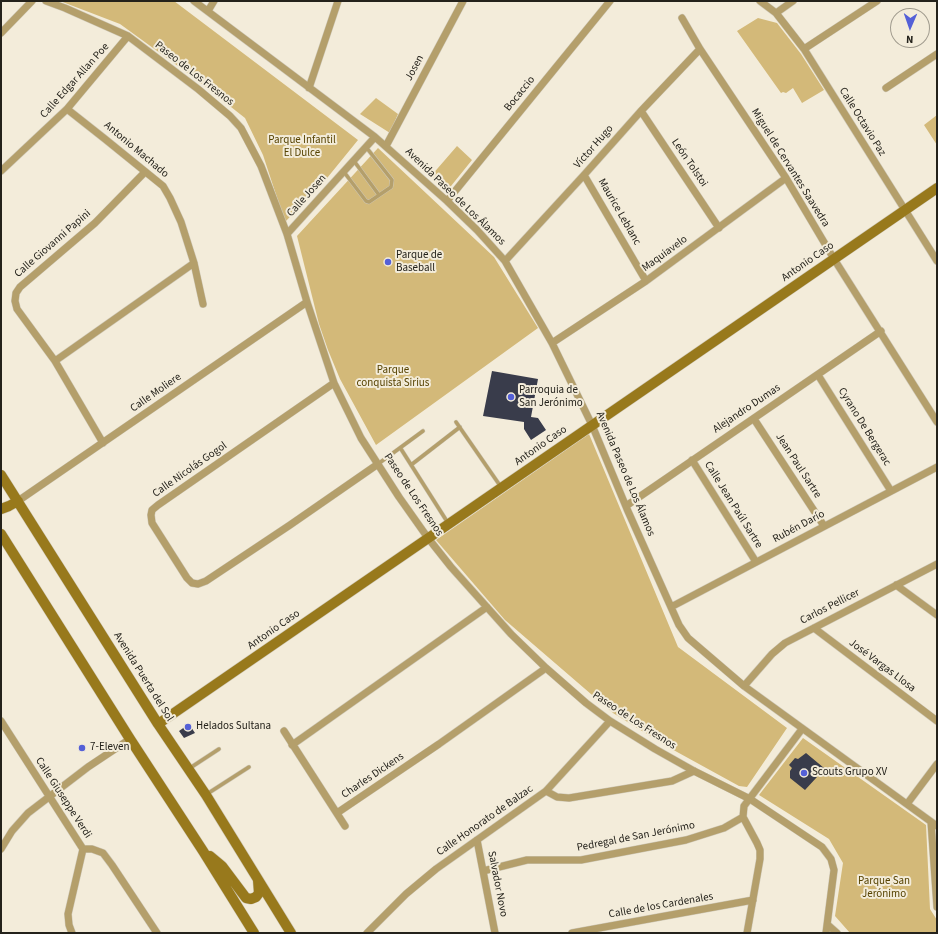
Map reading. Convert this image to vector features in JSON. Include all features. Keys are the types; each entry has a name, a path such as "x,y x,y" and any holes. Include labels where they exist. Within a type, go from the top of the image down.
{"main road":[{"name":"Antonio Caso","path":"158,724 937,188"},
{"name":"Avenida Puerta del Sol","path":"1,475 158,724 206,795 291,933"},
{"path":"1,508 10,506 18,501"},
{"path":"1,534 254,933"},
{"path":"203,851 222,866 246,898 251,899 256,897 259,893 258,880"}],"street":[{"path":"1,33 32,1"},
{"name":"Paseo de Los Fresnos","path":"46,1 128,36 198,89 230,116 241,128 261,166 287,234 307,302 334,383 361,438 428,538 451,567 487,607 546,668 586,703 610,721 694,771 750,799 822,847 831,859 834,870 826,933"},
{"name":"Avenida Paseo de Los Álamos","path":"194,1 208,10 386,146 447,201 477,230 505,261 552,343 592,425 679,625 688,638 744,686 934,824"},
{"path":"208,10 214,1"},
{"path":"309,88 338,1"},
{"name":"Josen","path":"386,146 463,1"},
{"name":"Bocaccio","path":"447,201 610,1"},
{"name":"Calle Octavio Paz","path":"760,1 776,13 804,49 937,261"},
{"path":"776,13 793,1"},
{"path":"804,49 877,1"},
{"name":"Miguel de Cervantes Saavedra","path":"682,18 700,49 786,178 834,259 937,422"},
{"name":"Calle Edgar Allan Poe","path":"1,171 67,109 128,36"},
{"name":"Víctor Hugo","path":"505,261 641,111 700,49"},
{"path":"886,88 937,54"},
{"name":"Antonio Machado","path":"67,109 163,186 181,222 194,263 203,304"},
{"name":"León Tolstoi","path":"641,111 719,228"},
{"name":"Calle Josen","path":"287,234 375,137"},
{"name":"Calle Giovanni Papini","path":"103,443 54,361 17,309 15,301 16,293 20,287 95,223 145,172"},
{"name":"Maurice Leblanc","path":"584,175 646,281"},
{"name":"Maquiavelo","path":"552,343 646,281 786,178"},
{"path":"54,361 194,263"},
{"name":"Calle Moliere","path":"18,501 307,302"},
{"name":"Alejandro Dumas","path":"626,506 881,332"},
{"name":"Cyrano De Bergerac","path":"818,375 891,491"},
{"name":"Calle Nicolás Gogol","path":"334,383 158,505 152,510 152,523 187,578 192,583 198,584 206,581 226,568 378,464"},
{"name":"Jean Paul Sartre","path":"754,418 824,526"},
{"name":"Calle Jean Paúl Sartre","path":"692,460 756,562"},
{"name":"Rubén Darío","path":"671,607 937,467"},
{"name":"Carlos Pellicer","path":"744,686 772,654 785,643 937,564"},
{"path":"896,585 937,615"},
{"path":"292,745 487,607"},
{"name":"José Vargas Llosa","path":"814,628 937,721"},
{"name":"Charles Dickens","path":"284,731 337,813 439,744 546,668"},
{"name":"Calle Giuseppe Verdi","path":"1,721 83,849 92,849 103,853 112,864 156,933"},
{"name":"Calle Honorato de Balzac","path":"367,933 406,894 436,869 546,791 610,721"},
{"path":"747,933 760,859 760,850 743,818 744,806 802,729"},
{"path":"1,849 12,831 28,813 49,796 130,739"},
{"path":"907,804 937,764"},
{"path":"546,791 557,797 569,798 672,781 694,771"},
{"path":"337,813 345,826"},
{"name":"Pedregal de San Jerónimo","path":"483,870 527,860 581,860 686,840 724,828 743,818"},
{"path":"934,824 937,907"},
{"name":"Salvador Novo","path":"477,840 495,933"},
{"path":"72,933 69,925 68,914 83,849"},
{"name":"Calle de los Cardenales","path":"572,933 753,900"},
{"path":"828,925 837,933"}],"lane":[{"path":"344,172 366,201 369,202 390,187 392,180 366,148"},
{"path":"354,161 379,195"},
{"path":"456,422 502,487"},
{"path":"411,465 460,427"},
{"path":"378,464 423,431"},
{"path":"401,448 449,524"},
{"path":"188,769 219,749"},
{"path":"206,795 250,767"}],"green space":[{"name":"Parque Infantil El Dulce","path":"60,1 174,1 358,140 323,183 285,222 263,155 245,118 193,77 120,24"},
{"path":"758,18 777,23 801,54 824,90 802,103 793,88 786,93 781,93 737,31"},
{"path":"376,98 398,114 390,133 360,114"},
{"path":"937,115 937,145 924,125"},
{"path":"457,146 472,160 447,191 431,176"},
{"name":"Parque conquista Sirius","path":"378,148 494,257 538,328 376,445 340,379 328,350 319,324 297,236"},
{"path":"589,434 678,647 787,728 747,787 739,786 668,747 613,713 505,620 436,540"},
{"name":"Parque San Jerónimo","path":"803,738 926,825 930,909 937,920 937,933 850,933 835,916 843,863 829,839 759,795"}],"building":[{"name":"Parroquia de San Jerónimo","path":"492,371 538,379 531,417 538,418 546,430 531,440 524,429 524,422 483,416"},
{"name":"Helados Sultana","path":"189,724 195,733 184,738 179,731"},
{"name":"Scouts Grupo XV","path":"806,753 824,768 805,790 790,778 790,771 792,768 789,765 795,758 798,759"}],"place":[{"name":"Parque de Baseball","path":"388,262"},
{"name":"Parroquia de San Jerónimo","path":"511,397"},
{"name":"Helados Sultana","path":"188,727"},
{"name":"7-Eleven","path":"82,748"},
{"name":"Scouts Grupo XV","path":"804,773"}]}
